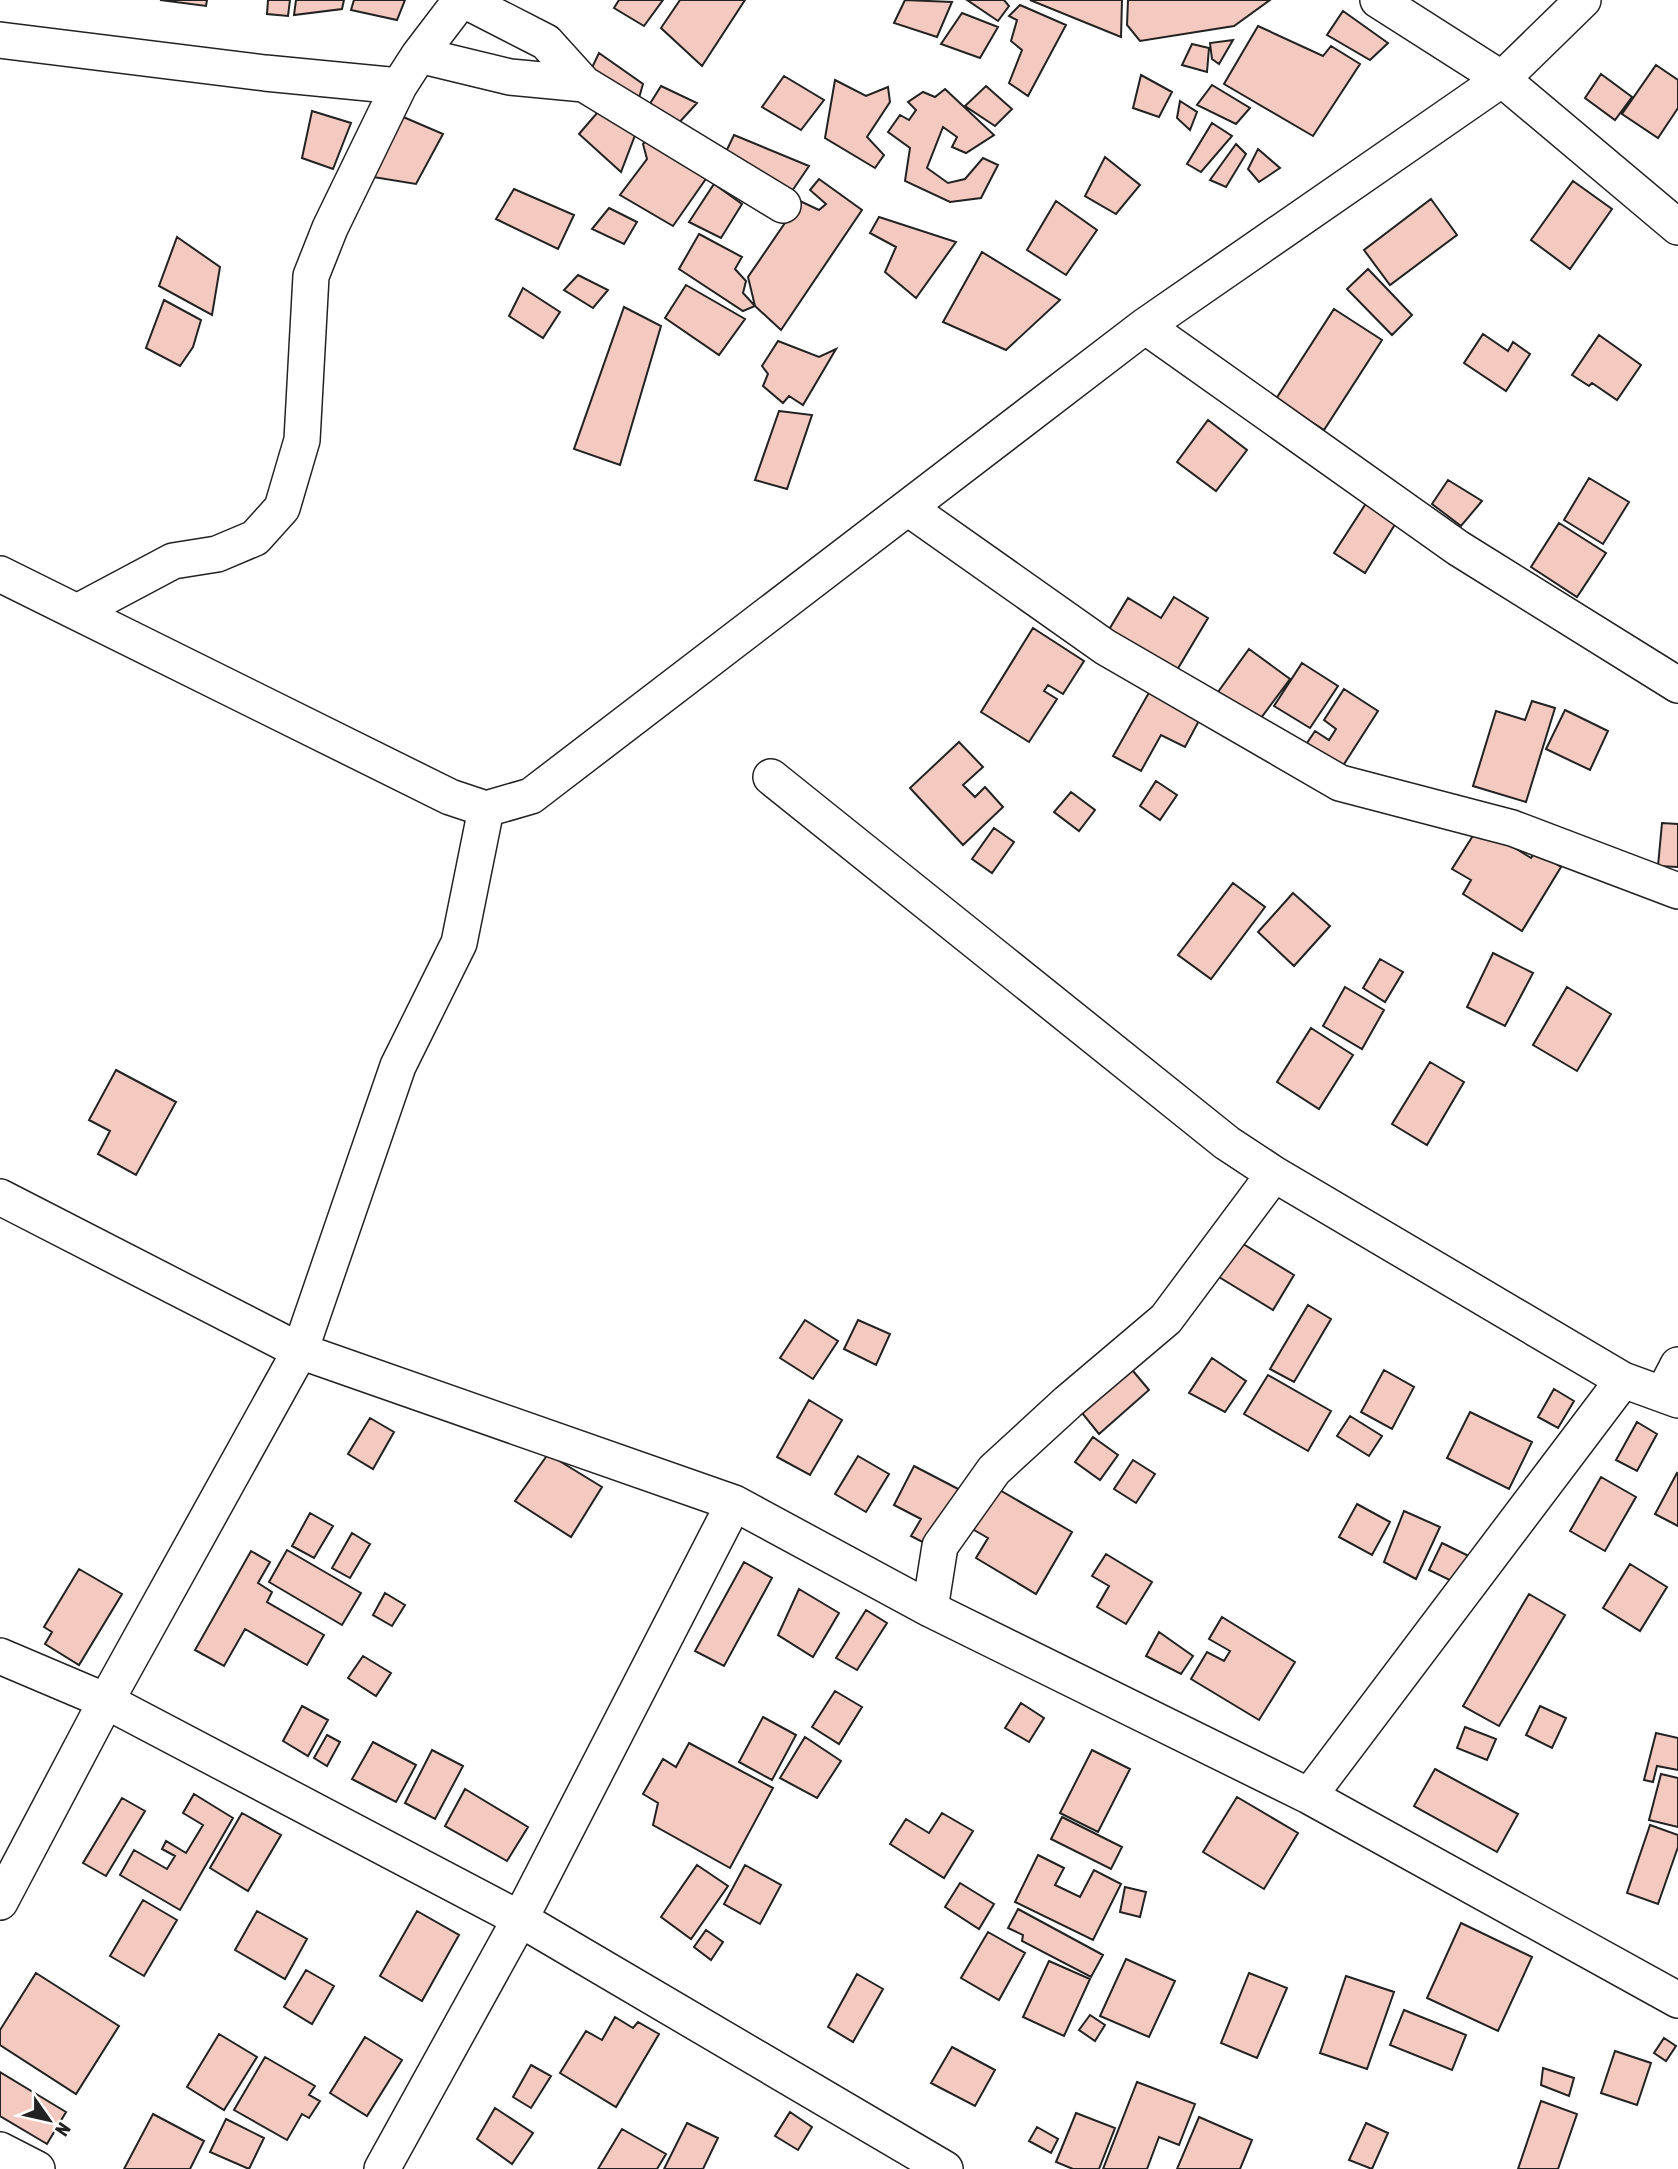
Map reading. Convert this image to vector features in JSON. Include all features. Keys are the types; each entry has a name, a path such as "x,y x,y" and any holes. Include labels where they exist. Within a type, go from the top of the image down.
{"street":[{"path":"79,611 173,561 217,554 255,538 282,508 302,440 311,276 330,228 398,86 462,0 546,42 584,84 783,205"},
{"path":"1378,0 1502,79 1678,227"},
{"path":"0,573 450,797 486,809 531,796 1145,326 1502,79 1583,0"},
{"path":"0,40 265,74 398,86"},
{"path":"419,55 510,77 584,84"},
{"path":"1145,326 1458,548 1678,685"},
{"path":"908,508 1105,647 1340,783 1512,828 1678,891"},
{"path":"771,777 1227,1143 1274,1174 1623,1380 1673,1386"},
{"path":"0,1902 106,1702 300,1351 398,1066 459,943 486,809"},
{"path":"930,1609 940,1546 994,1470 1166,1319 1274,1174"},
{"path":"0,1197 300,1351 734,1503 930,1609 1309,1796 1678,2000"},
{"path":"1309,1796 1623,1380"},
{"path":"382,2169 520,1919 734,1503"},
{"path":"0,1656 106,1702 520,1919 945,2169"},
{"path":"0,2150 37,2169"}],"building":[{"path":"160,0 207,0 206,6"},
{"path":"268,0 290,0 288,16 267,14"},
{"path":"296,0 344,0 342,9 294,15"},
{"path":"354,0 405,0 397,20 351,10"},
{"path":"619,0 663,0 644,26 614,8"},
{"path":"680,0 745,0 702,66 661,28"},
{"path":"905,0 952,2 937,37 894,23"},
{"path":"967,0 1004,0 1009,6 998,21"},
{"path":"1030,0 1122,0 1121,37"},
{"path":"1128,0 1270,0 1234,26 1140,41 1127,25"},
{"path":"1020,5 1066,25 1028,96 1009,83 1022,50 1011,41 1017,20 1009,16"},
{"path":"1343,11 1388,43 1370,60 1327,35"},
{"path":"962,13 998,27 980,58 941,44"},
{"path":"1258,26 1323,56 1331,46 1360,64 1313,136 1224,84"},
{"path":"1233,40 1219,64 1212,59 1210,43"},
{"path":"1192,44 1209,48 1207,72 1182,65"},
{"path":"599,53 643,84 637,105 587,78"},
{"path":"1656,65 1678,80 1678,108 1658,138 1622,114"},
{"path":"1601,74 1632,97 1615,120 1585,98"},
{"path":"1141,75 1172,92 1159,117 1133,108"},
{"path":"784,76 824,100 801,130 762,107"},
{"path":"835,80 866,96 888,87 890,102 867,137 884,155 875,168 825,138"},
{"path":"1212,85 1250,108 1236,124 1197,105"},
{"path":"661,86 697,103 676,126 646,110"},
{"path":"986,86 1012,109 995,126 965,106"},
{"path":"945,89 994,135 966,153 952,147 957,137 943,127 927,168 948,183 965,179 983,158 998,165 981,198 950,202 905,181 910,148 888,132 900,115 909,120 916,110 908,102 923,92 935,97"},
{"path":"1180,101 1197,112 1190,130 1177,118"},
{"path":"603,106 637,130 621,172 579,134"},
{"path":"312,111 351,123 333,169 302,158"},
{"path":"401,116 443,134 416,184 367,176"},
{"path":"1212,123 1232,136 1201,172 1187,164"},
{"path":"652,133 710,173 673,226 620,195 647,159 643,144"},
{"path":"734,135 809,166 788,197 722,160"},
{"path":"1236,144 1246,154 1226,187 1210,180"},
{"path":"1258,149 1280,168 1259,182 1248,169"},
{"path":"1105,157 1140,185 1116,214 1085,196"},
{"path":"819,179 862,210 781,330 755,306 748,277 800,201 819,210 826,204 810,190"},
{"path":"1573,181 1612,209 1570,269 1531,240"},
{"path":"714,184 742,204 721,238 689,222"},
{"path":"514,189 574,215 558,249 496,219"},
{"path":"1431,199 1457,235 1390,285 1364,250"},
{"path":"1056,201 1097,230 1066,275 1027,250"},
{"path":"609,208 637,222 624,244 592,229"},
{"path":"879,217 956,242 916,298 885,272 896,247 870,233"},
{"path":"699,234 742,257 735,269 746,281 743,293 755,306 743,311 679,269"},
{"path":"177,237 220,267 212,315 159,286"},
{"path":"982,252 1060,300 1006,350 943,322"},
{"path":"1368,269 1412,315 1392,335 1347,289"},
{"path":"578,275 608,290 593,308 564,290"},
{"path":"686,285 745,319 719,355 665,318"},
{"path":"523,288 560,312 543,338 509,316"},
{"path":"164,300 201,320 193,347 180,366 146,348"},
{"path":"624,307 661,326 620,465 574,449"},
{"path":"1334,309 1382,340 1324,430 1276,399"},
{"path":"1483,334 1508,351 1513,342 1530,354 1506,391 1464,363"},
{"path":"1599,335 1641,365 1617,400 1592,383 1589,386 1572,375"},
{"path":"778,341 819,357 836,349 803,405 789,396 783,403 763,386 768,374 762,366"},
{"path":"779,411 812,415 787,489 755,480"},
{"path":"1208,420 1247,450 1216,491 1177,462"},
{"path":"1589,478 1629,502 1603,544 1564,520"},
{"path":"1448,480 1482,501 1461,526 1432,504"},
{"path":"1372,494 1402,513 1365,573 1334,553"},
{"path":"1559,523 1606,553 1577,597 1531,567"},
{"path":"1174,597 1208,618 1174,675 1107,633 1128,598 1161,618"},
{"path":"1033,628 1084,661 1063,694 1048,685 1044,691 1057,699 1029,742 981,712"},
{"path":"1249,649 1290,679 1258,722 1218,692"},
{"path":"1302,663 1338,686 1310,728 1274,706"},
{"path":"1151,689 1201,717 1185,747 1161,735 1141,771 1113,756"},
{"path":"1344,689 1378,711 1339,772 1303,749 1315,731 1329,740 1336,729 1324,720"},
{"path":"1532,701 1555,708 1526,802 1473,786 1496,711 1525,720"},
{"path":"1565,710 1608,731 1590,770 1546,749"},
{"path":"959,742 983,767 963,785 975,797 985,787 1003,807 963,845 910,788"},
{"path":"1156,781 1177,795 1160,820 1140,806"},
{"path":"1071,792 1095,810 1079,831 1054,812"},
{"path":"1662,823 1678,824 1678,867 1658,866"},
{"path":"1479,826 1531,858 1536,851 1561,867 1522,931 1463,894 1471,880 1452,869"},
{"path":"994,828 1014,842 992,873 972,859"},
{"path":"1233,883 1265,907 1211,979 1178,955"},
{"path":"1293,893 1330,926 1294,966 1258,932"},
{"path":"1493,953 1533,973 1505,1026 1467,1007"},
{"path":"1380,959 1403,972 1385,1002 1363,988"},
{"path":"1345,987 1384,1010 1362,1049 1323,1026"},
{"path":"1567,987 1611,1014 1577,1071 1533,1045"},
{"path":"1311,1028 1353,1055 1319,1109 1277,1082"},
{"path":"1430,1062 1464,1082 1427,1145 1392,1124"},
{"path":"116,1070 176,1102 136,1175 98,1154 110,1131 89,1120"},
{"path":"1235,1239 1294,1275 1273,1310 1214,1274"},
{"path":"1308,1305 1331,1319 1294,1382 1270,1369"},
{"path":"805,1320 838,1341 813,1379 780,1358"},
{"path":"858,1320 890,1334 876,1365 844,1349"},
{"path":"1212,1358 1246,1381 1225,1412 1189,1393"},
{"path":"1128,1365 1149,1390 1099,1434 1078,1408"},
{"path":"1384,1370 1414,1387 1392,1429 1361,1412"},
{"path":"1268,1375 1331,1411 1308,1451 1244,1414"},
{"path":"1554,1389 1574,1401 1558,1428 1538,1417"},
{"path":"809,1400 842,1420 810,1475 777,1457"},
{"path":"1470,1412 1532,1442 1509,1489 1447,1458"},
{"path":"1350,1416 1382,1436 1369,1456 1337,1436"},
{"path":"370,1418 394,1432 373,1469 348,1454"},
{"path":"1637,1422 1657,1434 1637,1471 1616,1460"},
{"path":"1093,1437 1118,1455 1100,1480 1075,1462"},
{"path":"548,1454 602,1487 571,1537 515,1501"},
{"path":"858,1456 889,1474 866,1512 835,1494"},
{"path":"1133,1460 1155,1474 1136,1503 1114,1489"},
{"path":"914,1466 964,1492 934,1548 911,1536 921,1519 894,1505"},
{"path":"1678,1474 1678,1526 1655,1514"},
{"path":"1601,1477 1636,1497 1605,1551 1570,1531"},
{"path":"991,1485 1072,1532 1036,1594 976,1558 988,1538 967,1526"},
{"path":"1357,1504 1390,1522 1372,1555 1339,1537"},
{"path":"1404,1511 1440,1527 1416,1579 1384,1562"},
{"path":"310,1513 333,1526 314,1558 292,1546"},
{"path":"352,1533 370,1544 350,1578 332,1568"},
{"path":"1442,1543 1475,1559 1462,1586 1429,1570"},
{"path":"287,1550 361,1593 342,1625 269,1582"},
{"path":"251,1551 270,1562 258,1583 272,1592 267,1602 324,1635 307,1665 245,1629 224,1666 195,1650"},
{"path":"1106,1554 1152,1582 1126,1624 1097,1607 1109,1586 1092,1576"},
{"path":"744,1562 772,1578 724,1666 695,1651"},
{"path":"1630,1564 1667,1587 1640,1631 1603,1608"},
{"path":"79,1569 122,1594 79,1665 45,1644 52,1632 44,1627"},
{"path":"799,1589 839,1613 813,1657 778,1635"},
{"path":"385,1593 405,1605 392,1626 373,1615"},
{"path":"1529,1594 1565,1615 1499,1726 1463,1706"},
{"path":"866,1610 887,1623 857,1670 836,1658"},
{"path":"1222,1617 1295,1662 1259,1720 1191,1679 1207,1652 1224,1661 1230,1651 1209,1639"},
{"path":"1159,1632 1193,1656 1181,1674 1146,1656"},
{"path":"363,1656 391,1673 376,1696 348,1678"},
{"path":"835,1691 862,1707 839,1744 812,1727"},
{"path":"1021,1703 1044,1718 1029,1742 1005,1728"},
{"path":"302,1706 328,1720 308,1756 283,1741"},
{"path":"1540,1706 1566,1718 1552,1748 1526,1735"},
{"path":"763,1717 796,1735 772,1780 739,1762"},
{"path":"1465,1727 1496,1739 1487,1760 1457,1748"},
{"path":"1656,1733 1678,1738 1678,1770 1657,1766 1653,1782 1644,1780"},
{"path":"327,1735 340,1742 327,1766 314,1758"},
{"path":"805,1737 841,1761 817,1798 780,1778"},
{"path":"373,1742 416,1765 396,1802 352,1779"},
{"path":"689,1743 773,1788 730,1868 653,1825 658,1803 643,1794 663,1759 676,1767"},
{"path":"432,1750 463,1766 435,1819 405,1803"},
{"path":"1092,1750 1130,1769 1098,1832 1060,1813"},
{"path":"1435,1769 1518,1814 1497,1852 1414,1806"},
{"path":"1661,1774 1678,1778 1678,1827 1649,1820"},
{"path":"465,1789 528,1827 507,1861 445,1826"},
{"path":"194,1794 233,1818 180,1910 120,1875 134,1850 167,1869 175,1856 162,1849 166,1841 186,1853 203,1825 183,1813"},
{"path":"1237,1797 1298,1833 1264,1889 1203,1852"},
{"path":"122,1798 145,1811 106,1876 83,1863"},
{"path":"242,1813 281,1835 248,1891 210,1868"},
{"path":"942,1813 973,1831 944,1878 890,1844 906,1819 929,1833"},
{"path":"1062,1817 1122,1847 1111,1869 1051,1839"},
{"path":"1650,1825 1678,1835 1678,1847 1658,1904 1627,1893"},
{"path":"1038,1855 1064,1868 1055,1885 1080,1897 1094,1870 1121,1884 1093,1940 1015,1902"},
{"path":"697,1865 728,1886 691,1939 661,1917"},
{"path":"745,1865 781,1885 760,1924 724,1904"},
{"path":"960,1883 994,1904 979,1929 945,1907"},
{"path":"1125,1887 1146,1892 1140,1917 1120,1912"},
{"path":"143,1900 177,1920 144,1976 110,1956"},
{"path":"1018,1909 1103,1955 1091,1977 1022,1941 1023,1935 1008,1928"},
{"path":"257,1911 307,1939 285,1979 235,1950"},
{"path":"417,1911 459,1935 422,2001 380,1976"},
{"path":"1461,1923 1532,1957 1498,2031 1427,1998"},
{"path":"706,1930 723,1942 711,1960 694,1947"},
{"path":"988,1932 1025,1953 999,2000 961,1978"},
{"path":"1126,1959 1175,1981 1149,2037 1100,2016"},
{"path":"1049,1961 1090,1979 1064,2036 1023,2017"},
{"path":"306,1970 334,1986 312,2024 284,2007"},
{"path":"36,1973 119,2026 76,2094 0,2045 0,2030"},
{"path":"1249,1973 1287,1988 1257,2058 1221,2043"},
{"path":"857,1974 883,1989 853,2042 828,2027"},
{"path":"1346,1976 1394,1992 1367,2069 1320,2053"},
{"path":"1404,2010 1466,2035 1452,2070 1390,2045"},
{"path":"1090,2015 1105,2025 1095,2041 1079,2030"},
{"path":"615,2017 633,2028 638,2022 659,2034 616,2107 560,2073 586,2031 602,2040"},
{"path":"219,2034 257,2057 224,2110 187,2087"},
{"path":"365,2037 402,2060 367,2116 330,2093"},
{"path":"1664,2038 1676,2046 1666,2061 1654,2053"},
{"path":"952,2047 995,2070 975,2106 931,2083"},
{"path":"1615,2051 1651,2063 1637,2105 1601,2093"},
{"path":"265,2057 315,2086 309,2095 320,2101 309,2118 302,2114 287,2140 234,2110"},
{"path":"531,2065 551,2076 531,2108 513,2097"},
{"path":"1543,2068 1574,2078 1569,2096 1541,2085"},
{"path":"0,2072 66,2112 47,2144 0,2116"},
{"path":"1137,2082 1195,2104 1179,2145 1159,2137 1147,2169 1103,2169"},
{"path":"1541,2101 1577,2114 1558,2169 1518,2169"},
{"path":"495,2108 533,2133 512,2164 477,2139"},
{"path":"790,2112 812,2127 798,2150 775,2136"},
{"path":"1076,2113 1115,2128 1099,2169 1073,2169 1056,2162"},
{"path":"153,2114 204,2141 190,2169 124,2169"},
{"path":"1199,2117 1252,2140 1240,2169 1177,2169"},
{"path":"226,2119 264,2138 249,2169 210,2152"},
{"path":"687,2123 718,2138 703,2169 664,2169"},
{"path":"1366,2123 1388,2133 1372,2169 1349,2160"},
{"path":"1037,2127 1058,2139 1051,2153 1029,2141"},
{"path":"622,2129 666,2154 657,2169 598,2169"}]}
